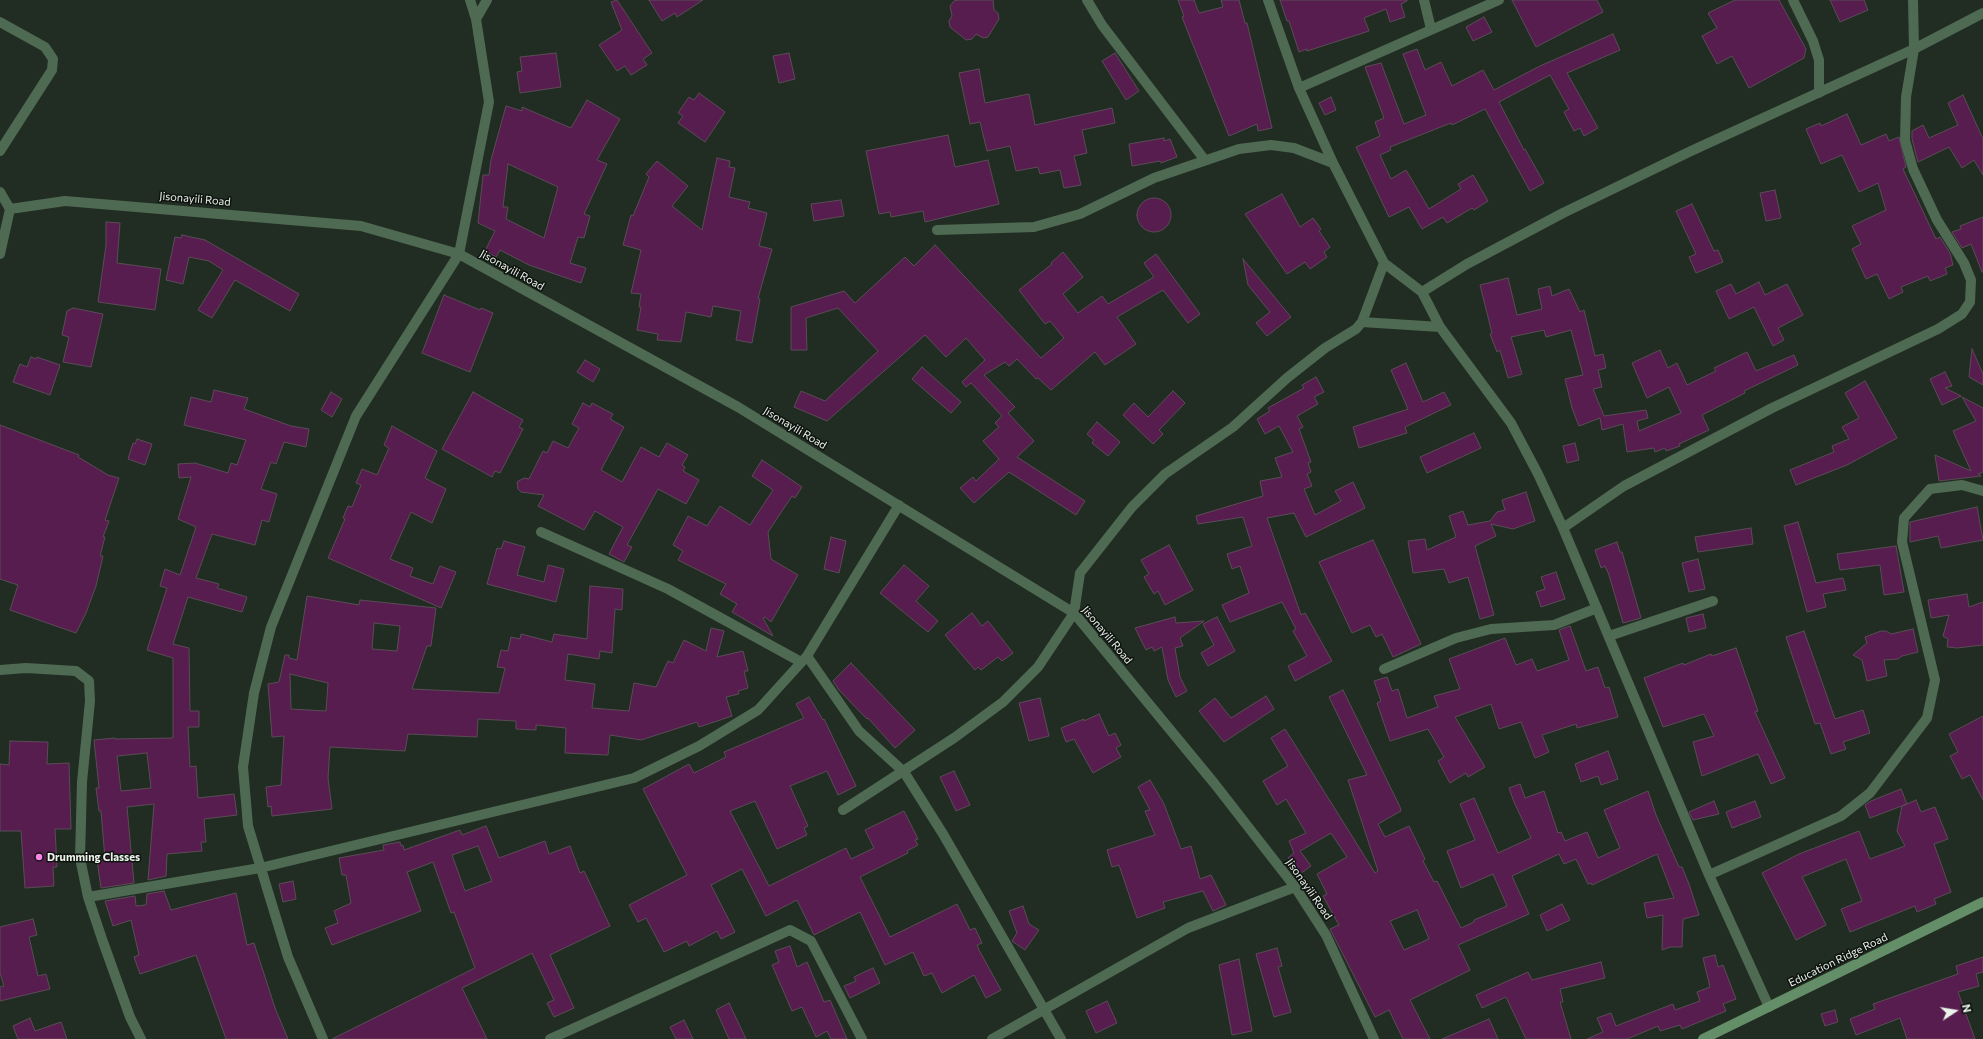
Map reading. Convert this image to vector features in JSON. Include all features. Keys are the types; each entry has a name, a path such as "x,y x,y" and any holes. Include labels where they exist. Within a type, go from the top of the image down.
{"main road":[{"name":"Education Ridge Road","path":"1703,1039 1983,902"}],"street":[{"path":"323,1039 288,957 260,868 248,826 243,767 254,693 271,627 356,416 459,254 489,102 476,19 470,0"},
{"path":"476,19 487,0"},
{"path":"1087,0 1102,25 1204,160"},
{"path":"1268,0 1299,88 1333,163 1384,264 1422,292 1440,327 1511,423 1538,474 1563,528 1709,875 1769,1007"},
{"path":"1424,0 1431,29"},
{"path":"1299,88 1431,29 1466,16 1499,0"},
{"path":"1793,0 1819,60 1819,93"},
{"path":"1563,528 1624,486 1772,408 1908,344 1962,314 1970,302 1971,280 1964,263 1937,220 1913,169 1905,140 1906,97 1914,49 1913,0"},
{"path":"1422,292 1467,264 1563,213 1691,150 1914,49 1983,13"},
{"path":"0,22 45,47 53,59 52,70 0,151"},
{"path":"937,230 1034,227 1080,214 1154,178 1239,149 1271,145 1294,148 1333,163"},
{"path":"0,192 10,209 0,254"},
{"name":"Jisonayili Road","path":"10,209 59,202 88,202 361,226 459,254 738,407 1074,613 1214,783 1295,887 1326,935 1374,1039"},
{"path":"843,810 904,772 954,738 1003,702 1038,667 1074,613 1080,573 1132,507 1166,474 1233,427 1287,378 1325,348 1356,329 1362,322 1384,264"},
{"path":"1362,322 1440,327"},
{"path":"1709,875 1841,816 1870,793 1927,718 1935,680 1902,542 1904,518 1930,489 1962,485 1983,491"},
{"path":"88,897 260,868 634,778 699,746 758,710 804,659 899,505"},
{"path":"541,532 668,589 804,659 859,731 904,772 943,834 1061,1039"},
{"path":"1609,636 1713,600"},
{"path":"1384,669 1456,638 1491,629 1554,625 1597,608"},
{"path":"0,670 26,668 76,671 89,681 90,701 82,782 80,858 88,897 130,1017 141,1039"},
{"path":"992,1039 1188,928 1295,887"},
{"path":"550,1039 790,930 811,941 862,1039"}],"building":[{"path":"617,0 652,53 643,59 647,65 631,75 625,66 617,71 599,45 622,30 611,2"},
{"path":"649,0 703,0 677,17 675,13 662,21"},
{"path":"993,0 994,10 998,13 999,19 988,37 983,38 976,34 972,39 966,40 950,27 949,21 952,16 950,6 954,1"},
{"path":"1178,0 1194,0 1199,13 1223,7 1221,0 1239,0 1245,23 1247,23 1272,128 1258,131 1257,124 1229,136 1182,17 1184,16"},
{"path":"1280,0 1407,1 1401,4 1405,17 1390,22 1386,9 1364,18 1369,31 1307,51 1307,49 1299,52 1289,21 1287,21"},
{"path":"1512,0 1597,0 1603,12 1536,47"},
{"path":"1735,0 1779,0 1806,49 1804,58 1749,88 1732,56 1717,64 1702,36 1717,28 1708,13"},
{"path":"1830,0 1864,0 1868,10 1840,22"},
{"path":"1484,17 1492,32 1473,41 1466,27"},
{"path":"1613,34 1620,50 1567,73 1598,128 1584,136 1580,128 1574,131 1564,112 1569,109 1550,75 1499,102 1524,150 1525,149 1544,183 1530,191 1485,109 1452,125 1451,123 1390,147 1391,150 1380,155 1391,179 1406,170 1429,209 1461,189 1458,184 1473,175 1488,201 1474,210 1472,208 1447,223 1443,217 1422,229 1409,207 1389,217 1356,147 1380,136 1375,122 1384,118 1365,67 1381,63 1404,124 1426,115 1403,54 1417,49 1425,70 1441,62 1452,86 1483,70 1494,90 1540,66"},
{"path":"556,53 561,87 520,93 517,72 522,71 520,57"},
{"path":"789,53 795,79 779,83 773,56"},
{"path":"1115,53 1139,91 1126,100 1102,61"},
{"path":"979,69 985,103 1029,94 1035,125 1112,108 1115,123 1082,130 1087,153 1074,156 1081,185 1064,188 1060,170 1040,174 1038,167 1016,171 1010,146 987,151 980,122 970,124 959,73"},
{"path":"699,93 725,112 705,142 678,123 683,116 678,113 689,97 694,100"},
{"path":"1963,95 1983,139 1983,175 1974,160 1962,168 1949,147 1918,162 1912,139 1912,131 1923,125 1929,138 1958,125 1948,103"},
{"path":"1331,97 1336,110 1325,115 1319,103"},
{"path":"587,100 620,119 597,160 607,164 584,214 590,216 584,238 578,237 570,263 586,268 581,283 529,265 500,250 496,257 485,251 495,231 478,223 483,175 489,175 491,160 506,106 522,111 522,107 571,128","holes":["508,164 558,187 544,238 506,219 508,207 503,207"]},
{"path":"1847,114 1861,145 1886,134 1889,141 1899,137 1906,167 1903,169 1936,239 1940,237 1950,253 1953,265 1945,268 1947,274 1930,281 1928,276 1901,287 1903,292 1889,299 1877,274 1866,279 1852,249 1861,244 1852,226 1886,210 1878,183 1859,192 1842,155 1821,164 1806,129 1820,123 1821,126"},
{"path":"948,135 955,167 988,160 999,204 925,222 923,211 891,217 890,212 879,214 866,151"},
{"path":"1164,138 1164,141 1170,139 1177,157 1161,163 1160,161 1132,166 1129,144"},
{"path":"717,158 730,161 729,167 735,168 729,197 750,202 748,208 767,213 759,246 772,249 758,298 760,299 752,343 736,340 741,311 713,306 711,317 686,312 681,342 657,340 658,334 637,330 641,307 639,307 641,294 631,293 641,250 623,245 631,215 633,216 649,177 646,174 657,161 688,186 672,206 702,230"},
{"path":"1775,190 1781,218 1766,221 1760,193"},
{"path":"1282,194 1300,227 1313,218 1321,229 1319,231 1330,247 1324,252 1327,257 1310,269 1305,262 1287,274 1245,214"},
{"path":"1154,198 1166,203 1171,215 1166,227 1154,232 1142,227 1137,215 1142,203"},
{"path":"841,200 844,216 814,221 811,204"},
{"path":"1692,204 1714,251 1718,250 1723,262 1696,273 1689,257 1696,254 1676,211"},
{"path":"1983,217 1982,272 1971,244 1962,248 1952,232 1961,229 1960,226"},
{"path":"106,222 120,223 117,263 161,269 155,310 98,302 106,245"},
{"path":"182,235 205,240 299,294 290,311 235,280 212,318 198,310 223,270 209,261 189,257 183,284 166,280 175,237 181,238"},
{"path":"935,245 1041,358 1064,338 1050,321 1045,324 1019,290 1052,264 1051,263 1063,252 1083,277 1063,294 1078,313 1102,296 1108,304 1154,277 1144,263 1156,254 1200,314 1188,323 1163,290 1117,317 1136,344 1105,365 1095,352 1051,390 1038,378 1036,379 1017,359 1009,366 1005,362 984,375 1015,407 1008,413 1034,441 1017,457 1085,501 1076,515 1009,472 974,503 960,488 973,477 976,481 999,459 983,441 999,427 995,423 1002,416 971,383 966,387 962,382 985,360 966,338 946,357 925,335 827,421 794,407 801,391 825,401 878,351 838,308 806,318 807,350 791,350 791,307 844,291 855,303 905,257 914,266"},
{"path":"1243,259 1291,317 1267,336 1256,323 1270,312 1248,285"},
{"path":"1508,278 1517,315 1542,309 1538,289 1550,286 1552,296 1569,289 1580,312 1584,310 1595,356 1603,354 1606,368 1598,370 1602,387 1593,389 1604,416 1646,410 1648,418 1637,421 1639,431 1681,413 1669,387 1647,398 1632,363 1660,350 1668,368 1677,363 1687,385 1716,371 1714,368 1747,352 1756,371 1794,355 1798,365 1744,391 1745,393 1702,415 1709,430 1679,444 1680,446 1666,451 1665,448 1655,452 1654,448 1627,452 1623,424 1602,430 1600,418 1579,426 1572,408 1565,379 1583,375 1571,330 1546,337 1544,330 1511,337 1522,374 1508,378 1500,350 1497,352 1490,334 1492,333 1480,285"},
{"path":"1759,282 1765,295 1787,284 1803,315 1778,328 1784,340 1773,346 1754,307 1729,319 1716,291 1731,284 1736,294"},
{"path":"444,295 480,310 481,308 493,313 470,372 422,353"},
{"path":"73,308 103,314 91,367 63,362 69,337 62,335 67,311"},
{"path":"1972,349 1983,374 1983,385 1969,377"},
{"path":"31,357 36,359 37,357 60,365 50,395 13,382 20,364 27,367"},
{"path":"585,360 600,369 593,382 577,372"},
{"path":"1406,363 1423,402 1444,392 1451,405 1405,427 1407,433 1359,448 1353,427 1408,409 1391,370"},
{"path":"922,367 961,402 951,413 912,379"},
{"path":"1945,372 1952,386 1945,388 1961,396 1942,405 1930,379"},
{"path":"1316,377 1324,392 1314,397 1318,404 1297,416 1303,427 1299,429 1311,462 1308,463 1311,472 1307,474 1312,486 1304,489 1315,515 1341,501 1335,491 1353,482 1365,508 1306,537 1294,513 1267,518 1301,615 1305,613 1332,661 1295,681 1288,666 1307,656 1293,631 1296,629 1282,602 1230,622 1222,605 1249,593 1240,566 1232,569 1227,554 1252,546 1243,517 1198,524 1196,516 1263,496 1260,481 1282,477 1275,458 1293,452 1279,426 1265,434 1257,419 1270,411 1268,408 1304,388 1302,385"},
{"path":"1865,381 1897,438 1847,465 1796,485 1790,470 1834,452 1832,446 1849,439 1842,427 1859,418 1845,393"},
{"path":"214,390 248,398 244,409 291,426 309,429 306,447 284,442 276,464 271,462 261,489 277,494 269,522 262,520 255,545 212,534 196,578 219,584 217,588 247,597 242,612 188,597 173,644 189,648 190,711 199,711 199,727 188,727 190,767 196,766 198,798 234,794 237,815 204,819 206,842 201,842 202,851 167,854 166,876 148,880 154,804 127,807 134,883 101,888 97,860 105,859 101,811 99,811 96,788 99,788 94,740 115,738 173,738 173,658 147,650 167,588 160,586 165,569 180,575 196,527 178,519 191,477 179,478 178,464 195,463 228,473 231,463 237,465 246,440 184,425 191,397 211,402","holes":["147,753 151,788 121,791 117,756"]},
{"path":"1173,391 1185,403 1159,430 1163,434 1153,444 1123,415 1134,403 1148,417"},
{"path":"331,392 342,399 332,417 321,410"},
{"path":"473,392 523,420 519,427 523,429 500,473 495,471 492,477 442,449"},
{"path":"1962,397 1983,408 1983,472 1978,474 1981,476 1939,481 1935,455 1971,471 1953,431 1976,421"},
{"path":"583,403 590,407 592,403 613,414 610,419 624,427 601,470 622,482 641,447 659,457 667,443 688,455 682,465 685,467 683,471 699,480 686,504 658,489 627,545 632,547 624,562 609,554 623,527 595,511 584,530 538,506 544,495 521,492 518,489 517,482 524,478 529,479 543,451 547,453 553,441 568,448 579,428 572,424"},
{"path":"1097,422 1120,442 1108,456 1092,443 1094,440 1087,434"},
{"path":"0,425 79,455 78,457 108,475 119,478 105,520 109,521 103,537 105,537 100,556 103,556 96,586 86,613 76,633 10,610 18,585 0,579"},
{"path":"392,426 437,451 425,478 446,489 432,523 411,512 390,559 413,568 410,576 433,584 440,566 456,572 441,608 328,558 345,519 343,518 348,506 352,507 361,485 356,483 362,469 377,475 389,448 384,445"},
{"path":"1474,433 1481,448 1427,473 1420,457"},
{"path":"137,439 152,444 145,465 128,459 133,443 135,444"},
{"path":"1575,443 1579,460 1567,463 1563,446"},
{"path":"762,460 802,487 795,498 792,496 768,532 771,559 798,575 771,622 765,617 763,618 773,636 732,612 737,604 720,594 726,584 678,560 683,551 673,545 688,516 707,526 720,506 750,525 773,490 752,476"},
{"path":"1526,492 1535,521 1513,529 1491,524 1496,536 1475,546 1494,615 1480,619 1468,577 1449,583 1444,569 1413,573 1408,541 1425,539 1427,550 1456,537 1449,516 1463,511 1468,525 1490,521 1497,512 1505,510 1502,500"},
{"path":"1977,507 1983,540 1941,548 1938,536 1910,542 1910,522"},
{"path":"1798,522 1816,583 1843,578 1846,590 1823,594 1826,607 1807,612 1784,526"},
{"path":"1751,528 1753,544 1698,552 1695,537"},
{"path":"831,537 846,541 839,573 824,569"},
{"path":"1373,540 1421,644 1393,657 1382,634 1376,637 1370,625 1352,633 1319,562"},
{"path":"504,541 525,547 517,575 544,582 548,565 564,569 556,602 487,584 497,548 501,549"},
{"path":"1617,542 1620,552 1622,552 1641,618 1623,623 1609,575 1605,566 1601,568 1595,550"},
{"path":"1169,545 1193,590 1165,605 1158,591 1154,594 1144,577 1149,574 1141,560"},
{"path":"1896,546 1904,592 1884,595 1880,565 1840,570 1837,554"},
{"path":"1698,559 1705,589 1689,592 1682,563"},
{"path":"904,565 929,586 916,601 938,621 928,632 880,593"},
{"path":"1556,572 1565,599 1541,607 1536,592 1545,589 1541,577"},
{"path":"590,586 623,589 622,610 615,609 612,653 600,651 599,659 568,654 565,680 595,684 592,708 629,711 634,683 656,687 668,661 673,663 684,640 706,651 711,628 724,631 717,657 743,651 748,671 744,671 748,688 738,691 739,694 726,697 732,716 699,727 697,722 641,740 610,735 608,755 565,753 566,728 536,725 536,730 516,729 516,721 478,719 477,737 408,734 405,751 330,747 328,778 332,809 272,816 271,806 268,807 266,787 281,785 284,736 272,737 268,684 279,682 285,655 289,655 289,658 297,660 307,596 359,605 360,600 436,608 431,646 427,646 412,689 499,693 505,668 497,667 501,650 508,651 511,637 520,639 521,634 552,642 554,634 587,639","holes":["374,623 400,626 397,651 372,649","290,674 328,683 326,711 291,709"]},
{"path":"1967,594 1969,607 1983,602 1983,645 1957,648 1947,647 1948,639 1943,636 1949,615 1931,618 1928,600"},
{"path":"972,613 982,626 988,621 1013,653 1002,661 998,657 981,670 978,667 975,670 945,635"},
{"path":"1703,614 1706,628 1689,632 1686,618"},
{"path":"1175,617 1176,623 1204,621 1180,638 1183,646 1175,648 1180,677 1187,691 1176,697 1168,680 1162,647 1154,651 1152,647 1146,650 1135,628"},
{"path":"1217,617 1235,651 1208,666 1201,653 1214,645 1203,624"},
{"path":"1570,626 1586,671 1598,667 1605,688 1609,687 1618,717 1577,728 1576,724 1542,735 1549,752 1535,758 1521,722 1499,729 1491,704 1455,717 1485,767 1468,777 1466,773 1450,783 1438,761 1444,757 1428,729 1390,741 1377,703 1381,701 1374,681 1387,677 1392,691 1398,689 1407,718 1438,707 1434,696 1460,689 1449,659 1505,638 1516,665 1532,659 1537,671 1569,660 1559,630"},
{"path":"1913,629 1918,652 1902,656 1898,659 1884,660 1887,676 1867,681 1862,660 1853,655 1867,643 1865,637 1881,631 1886,631 1891,634"},
{"path":"1804,631 1835,719 1863,710 1870,733 1843,742 1846,749 1831,754 1820,723 1815,724 1786,637"},
{"path":"1736,648 1758,711 1755,712 1785,778 1771,784 1758,754 1702,776 1693,742 1714,736 1704,714 1663,727 1644,678 1683,663 1684,665 1711,654 1712,656"},
{"path":"851,663 915,730 895,748 868,718 867,719 839,690 833,681"},
{"path":"1343,690 1400,807 1401,811 1378,824 1385,837 1409,826 1425,859 1423,861 1434,882 1437,881 1461,928 1474,922 1474,920 1507,906 1493,874 1461,888 1447,851 1475,840 1460,804 1474,798 1498,853 1531,838 1509,788 1520,784 1525,798 1544,791 1558,833 1561,832 1565,841 1587,832 1598,858 1620,848 1604,810 1648,791 1656,815 1679,867 1682,867 1689,884 1699,915 1683,919 1682,947 1670,947 1662,950 1663,915 1647,918 1644,903 1674,898 1657,854 1592,885 1591,883 1588,884 1576,859 1564,864 1559,854 1512,876 1529,914 1458,945 1470,970 1410,1000 1430,1039 1403,1039 1389,1010 1375,1017 1330,929 1339,925 1323,896 1327,894 1317,874 1347,857 1331,833 1300,851 1311,866 1300,874 1288,858 1294,853 1289,841 1306,833 1286,799 1277,805 1263,781 1288,766 1271,738 1285,729 1375,873 1378,871 1348,780 1367,775 1329,697","holes":["1417,910 1429,939 1404,950 1390,921"]},
{"path":"1266,696 1274,709 1224,742 1199,711 1215,698 1231,718"},
{"path":"809,697 823,720 824,719 856,786 838,795 827,771 790,786 808,826 804,828 807,835 777,849 755,801 730,811 769,886 846,848 851,859 874,848 865,830 904,811 918,839 915,840 918,845 907,851 908,853 860,877 890,937 957,904 970,930 975,928 982,943 977,945 979,950 1001,990 986,998 974,975 942,993 932,973 924,976 913,952 885,965 860,912 814,935 797,900 766,916 742,869 711,885 735,932 721,939 717,931 689,946 687,941 664,952 646,918 638,922 629,905 687,875 643,789 689,764 694,773 726,757 724,752 804,718 796,704"},
{"path":"1040,698 1049,736 1029,741 1019,703"},
{"path":"1099,714 1109,736 1115,733 1121,745 1116,748 1121,757 1093,773 1074,739 1066,742 1061,728 1084,719 1084,721"},
{"path":"1983,716 1983,800 1970,775 1962,779 1950,756 1958,752 1949,734"},
{"path":"10,741 48,742 47,764 69,763 71,829 55,829 57,867 53,867 54,886 25,888 21,831 0,831 0,764 9,765"},
{"path":"1608,751 1618,779 1601,785 1598,776 1581,782 1575,764"},
{"path":"954,771 970,805 956,811 940,777"},
{"path":"1150,780 1164,804 1181,849 1191,846 1200,879 1211,875 1226,905 1213,911 1203,891 1163,902 1165,908 1137,918 1119,865 1112,867 1107,850 1155,835 1145,811 1150,810 1138,787"},
{"path":"1901,789 1907,804 1870,818 1865,805 1871,801"},
{"path":"1916,800 1921,812 1935,807 1948,839 1934,844 1951,892 1934,899 1936,904 1917,912 1915,906 1850,932 1841,909 1862,901 1846,859 1802,877 1826,925 1796,940 1762,873 1799,854 1859,831 1870,859 1905,846 1897,831 1902,806"},
{"path":"1714,801 1719,814 1693,820 1689,812"},
{"path":"1755,801 1761,817 1732,828 1726,812"},
{"path":"486,826 499,858 545,841 549,854 570,846 580,873 584,871 610,926 550,955 574,1008 554,1017 547,1003 554,1000 532,953 462,988 487,1039 332,1039 475,968 454,912 451,913 433,862 407,872 421,911 332,945 325,928 338,923 334,911 351,903 346,875 342,875 339,858 384,850 383,845 400,842 401,846 403,845 404,850 460,830 462,835","holes":["478,846 492,881 465,891 452,855"]},
{"path":"293,881 296,899 283,902 279,884"},
{"path":"164,891 171,910 236,893 247,945 254,943 275,1008 288,1039 226,1039 196,955 140,974 134,957 139,955 131,920 113,926 105,901 135,896 136,906 146,905 147,894"},
{"path":"1562,904 1570,920 1547,931 1540,915"},
{"path":"1023,906 1029,924 1039,930 1025,950 1012,941 1017,933 1009,911"},
{"path":"33,919 37,935 29,937 38,976 46,974 50,989 0,1001 0,987 4,986 0,973 0,927"},
{"path":"790,946 797,967 807,962 824,1002 830,1000 847,1039 831,1039 827,1031 816,1037 802,1007 792,1011 772,965 779,962 775,951"},
{"path":"1277,948 1282,966 1278,967 1291,1012 1274,1017 1256,954"},
{"path":"1715,955 1718,967 1723,965 1736,999 1723,1004 1726,1011 1682,1029 1680,1025 1660,1031 1658,1026 1627,1039 1587,1039 1603,1032 1597,1018 1611,1013 1616,1026 1673,1004 1675,1010 1700,1001 1697,992 1710,987 1703,958"},
{"path":"1983,957 1983,972 1976,974 1979,986 1958,992 1975,1039 1907,1039 1900,1018 1856,1035 1850,1019 1875,1009 1873,1004 1958,974 1956,966"},
{"path":"1239,959 1252,1031 1232,1035 1219,965"},
{"path":"1601,962 1605,978 1560,989 1563,1002 1560,1002 1571,1039 1526,1039 1506,997 1482,1008 1476,995 1528,972 1532,980"},
{"path":"873,968 880,983 850,998 844,986 856,981 854,977"},
{"path":"1107,1001 1117,1023 1096,1033 1086,1011"},
{"path":"729,1003 746,1039 729,1039 716,1010"},
{"path":"1835,1010 1838,1022 1825,1026 1821,1014"},
{"path":"30,1018 35,1031 61,1022 67,1039 18,1039 13,1026"},
{"path":"1489,1019 1498,1039 1442,1039"},
{"path":"684,1020 693,1039 676,1039 670,1027"}],"place":[{"name":"Drumming Classes","path":"39,857"}]}
